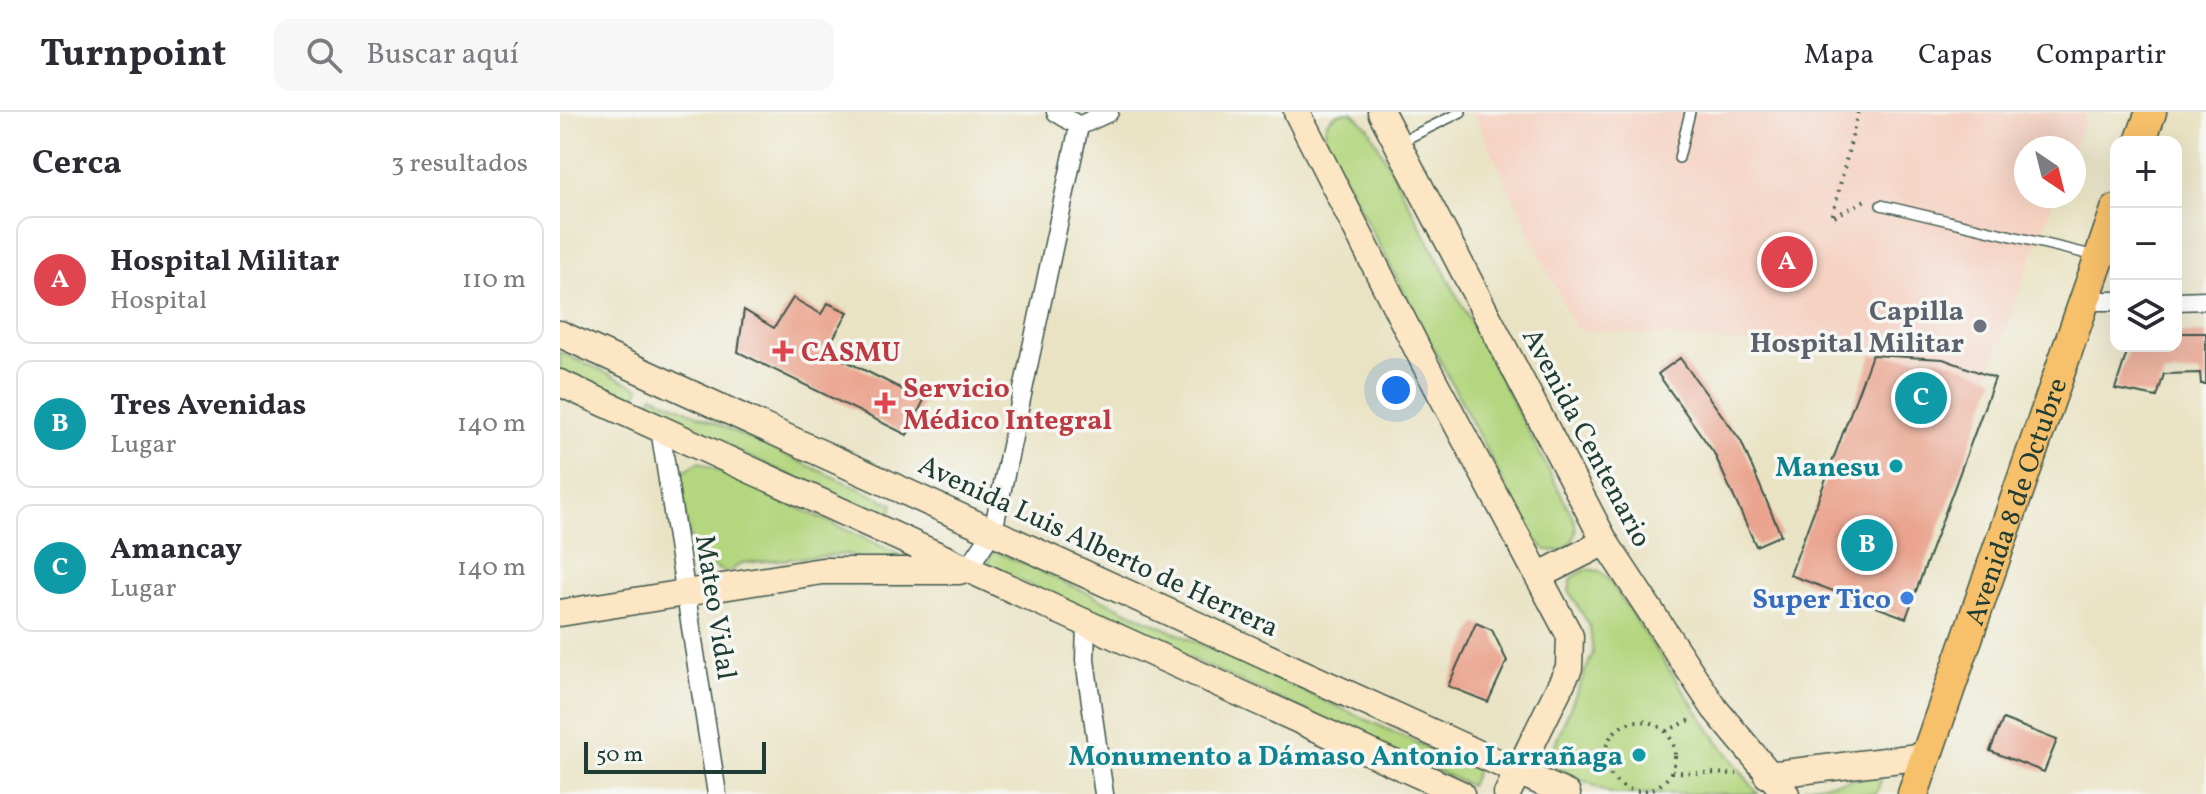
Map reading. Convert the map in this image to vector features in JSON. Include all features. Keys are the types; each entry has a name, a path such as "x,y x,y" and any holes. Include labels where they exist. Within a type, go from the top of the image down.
{"main road":[{"path":"2142,136 2151,112"},
{"name":"Avenida 8 de Octubre","path":"1913,794 2110,227"}],"street":[{"path":"1056,112 1079,126"},
{"path":"1079,126 1109,112"},
{"path":"1297,112 1426,366 1570,636 1569,668 1512,783"},
{"name":"Avenida Centenario","path":"1381,112 1605,542 1715,709 1767,775 1786,794"},
{"path":"966,571 993,531 1079,126"},
{"path":"2182,301 2206,300"},
{"path":"2083,301 2110,301"},
{"name":"Avenida Luis Alberto de Herrera","path":"560,334 993,531 1512,783 1567,794"},
{"path":"560,383 966,571 1461,794"},
{"name":"Mateo Vidal","path":"660,429 717,794"},
{"path":"1538,576 1605,542"},
{"path":"560,613 822,571 966,571"},
{"path":"1086,623 1085,660 1104,794"},
{"path":"1767,775 1926,756"}],"lane":[{"path":"1397,143 1461,112"},
{"path":"1679,158 1690,112"},
{"path":"1881,205 2099,257"}],"path":[{"path":"1858,112 1832,218 1864,198 1881,205"},
{"path":"1634,721 1657,724 1672,740 1675,762 1672,772 1655,791 1630,790 1619,784 1606,764 1605,752 1615,732 1634,721"},
{"path":"1531,745 1557,759 1606,764"},
{"path":"1672,772 1767,775"}],"shaded area":[{"path":"1473,112 2087,112 2078,136 2014,136 2014,208 2051,208 1988,375 1943,359 1575,329"}],"green space":[{"path":"1352,112 1369,128 1574,519 1574,538 1561,551 1546,550 1531,535 1327,145 1325,131 1329,120 1338,114"},
{"path":"560,352 640,388 633,403 560,370"},
{"path":"653,395 893,504 889,520 646,410"},
{"path":"699,462 911,560 863,561 848,554 742,563 728,573 712,566 694,546 686,519 681,473"},
{"path":"993,550 1477,770 1470,786 987,566"},
{"path":"1586,569 1599,571 1609,580 1715,737 1758,794 1612,794 1557,768 1552,751 1593,653 1590,627 1569,591 1572,578"},
{"path":"1876,776 1881,780 1876,794 1810,794 1805,787"}],"building":[{"name":"CASMU","path":"793,298 821,314 828,303 848,312 826,351 924,400 907,435 738,352 744,310 774,328"},
{"path":"2182,333 2206,333 2206,384 2201,384 2200,373 2164,374 2157,397 2115,389 2127,352 2182,352"},
{"path":"1872,355 1943,359 1995,378 1906,618 1790,575"},
{"path":"1680,358 1741,441 1781,535 1756,546 1714,453 1658,374"},
{"path":"1476,623 1492,630 1507,661 1488,702 1448,686"},
{"path":"2003,719 2057,740 2044,772 1990,751"}],"place":[{"name":"Hospital Militar","path":"1787,262"},
{"name":"Capilla Hospital Militar","path":"1980,326"},
{"name":"CASMU","path":"783,351"},
{"name":"Amancay","path":"1921,398"},
{"name":"Servicio Médico Integral","path":"885,403"},
{"name":"Manesu","path":"1896,466"},
{"name":"Tres Avenidas","path":"1867,545"},
{"name":"Super Tico","path":"1907,598"},
{"name":"Monumento a Dámaso Antonio Larrañaga","path":"1639,755"}]}
